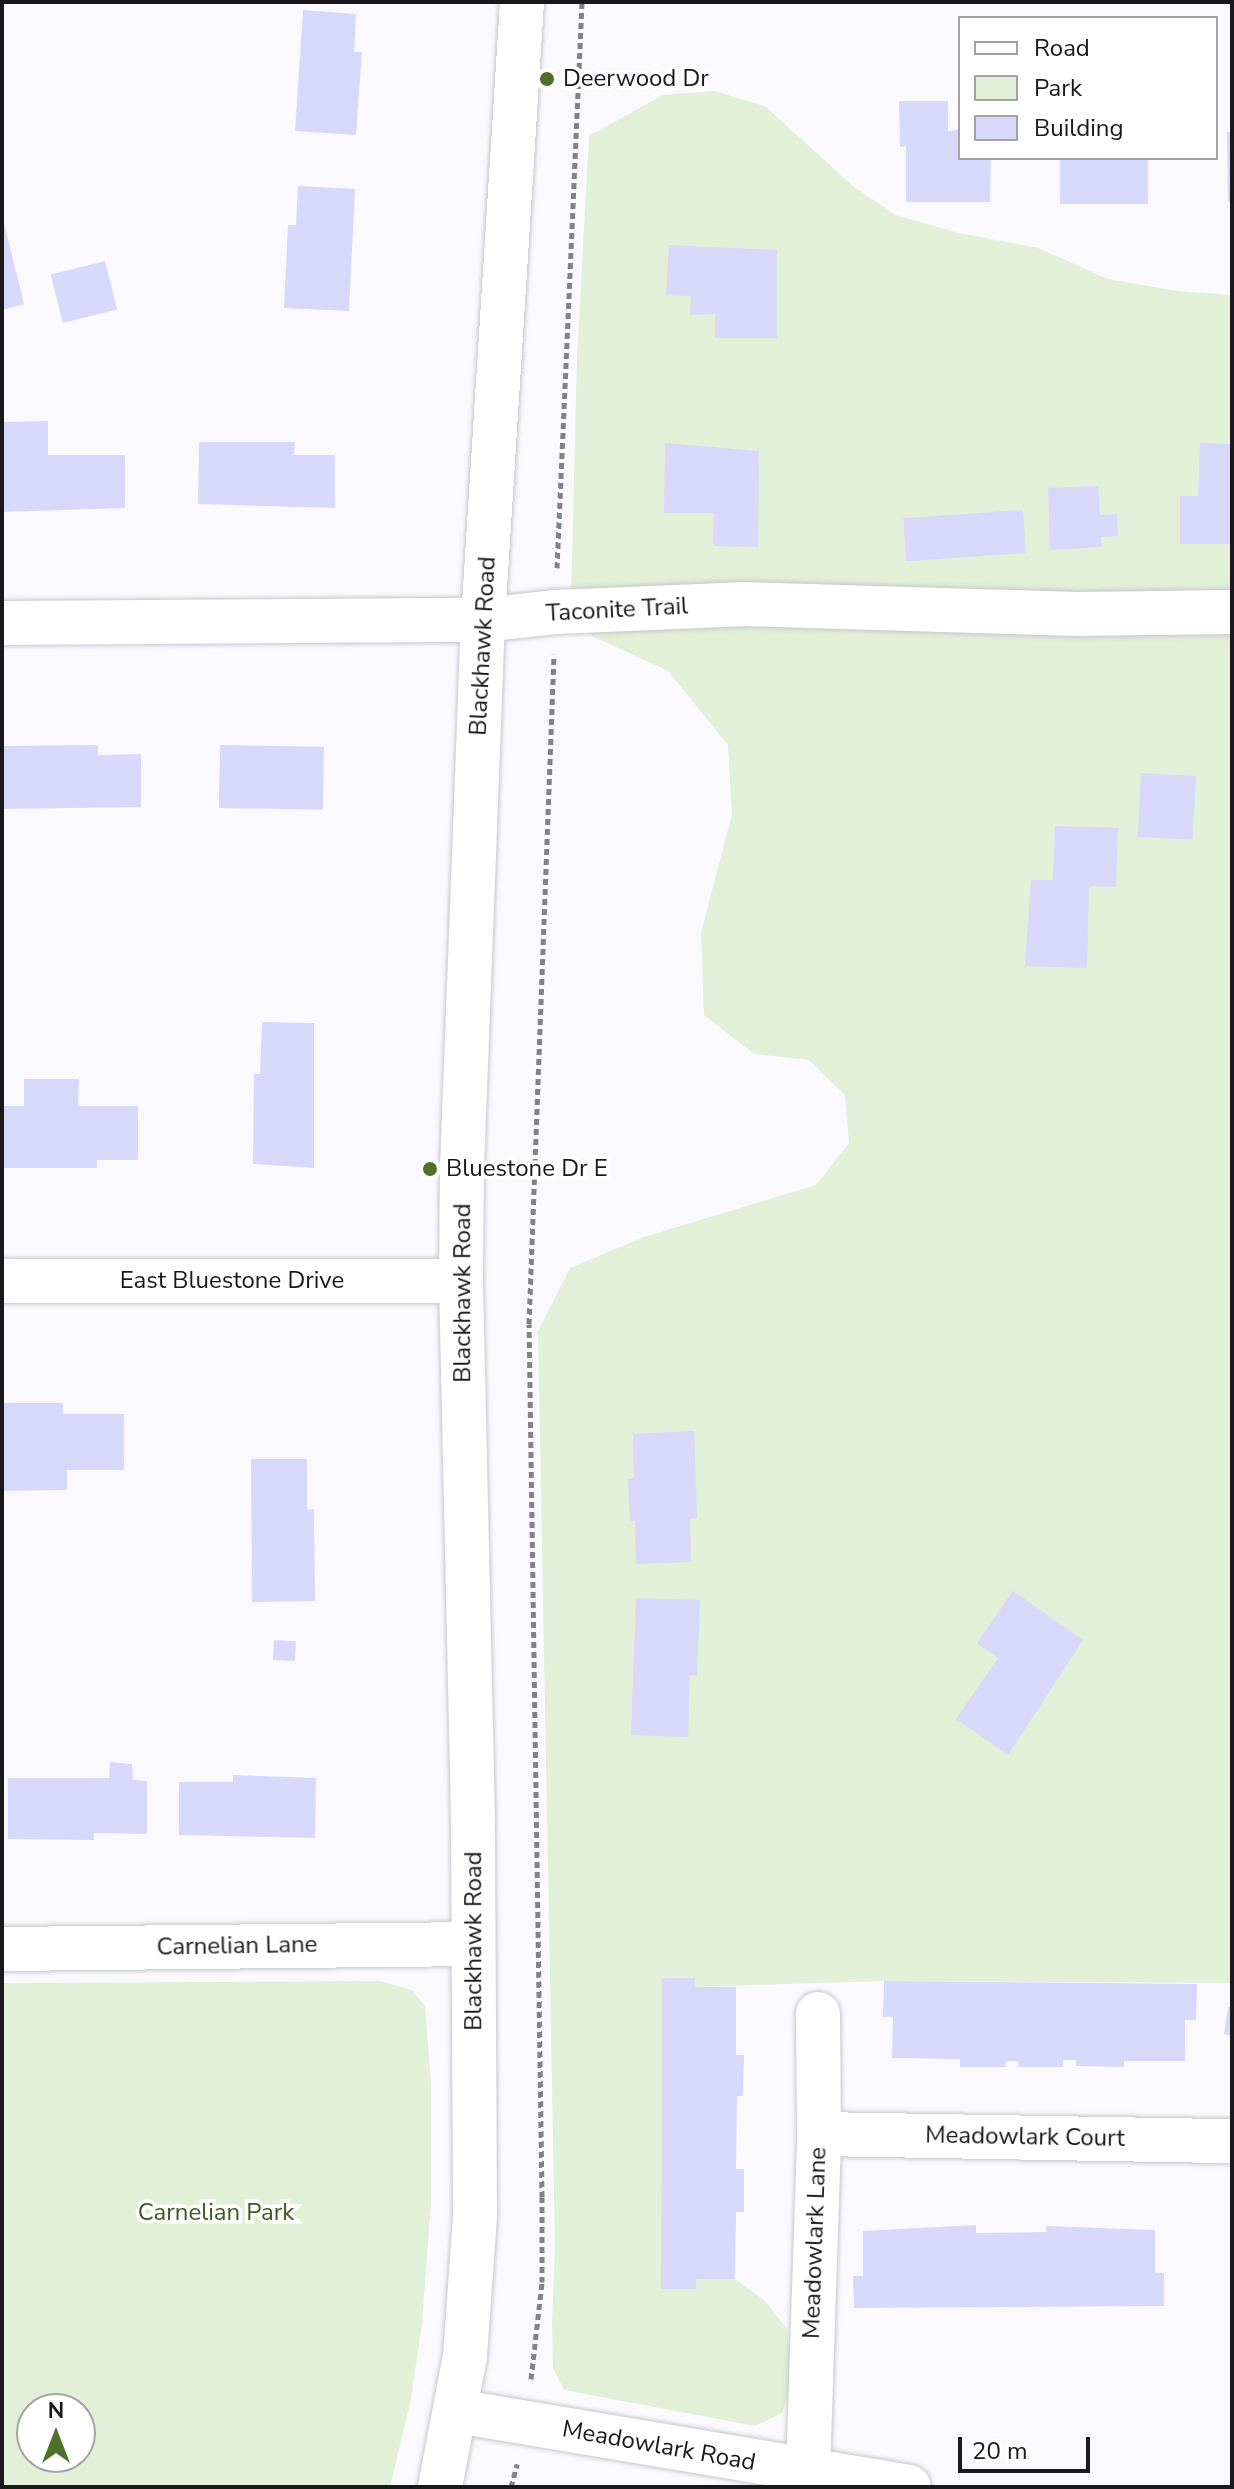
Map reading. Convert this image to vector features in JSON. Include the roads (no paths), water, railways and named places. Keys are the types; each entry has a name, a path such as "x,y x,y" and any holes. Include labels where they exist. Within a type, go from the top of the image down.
{"street":[{"name":"Blackhawk Road","path":"440,2487 465,2356 475,2215 461,1281 465,1056 483,620 522,2"},
{"name":"Taconite Trail","path":"2,623 483,620 555,612 742,604 1077,614 1232,612"},
{"name":"East Bluestone Drive","path":"2,1281 461,1281"},
{"name":"Carnelian Lane","path":"2,1949 472,1944"},
{"name":"Meadowlark Lane","path":"808,2472 819,2134 818,2014"},
{"name":"Meadowlark Court","path":"819,2134 1232,2141"},
{"name":"Meadowlark Road","path":"456,2411 890,2486"}],"place":[{"name":"Deerwood Dr","path":"547,79"},
{"name":"Bluestone Dr E","path":"430,1169"}],"park label":[{"name":"Carnelian Park","path":"216,2213"}]}
